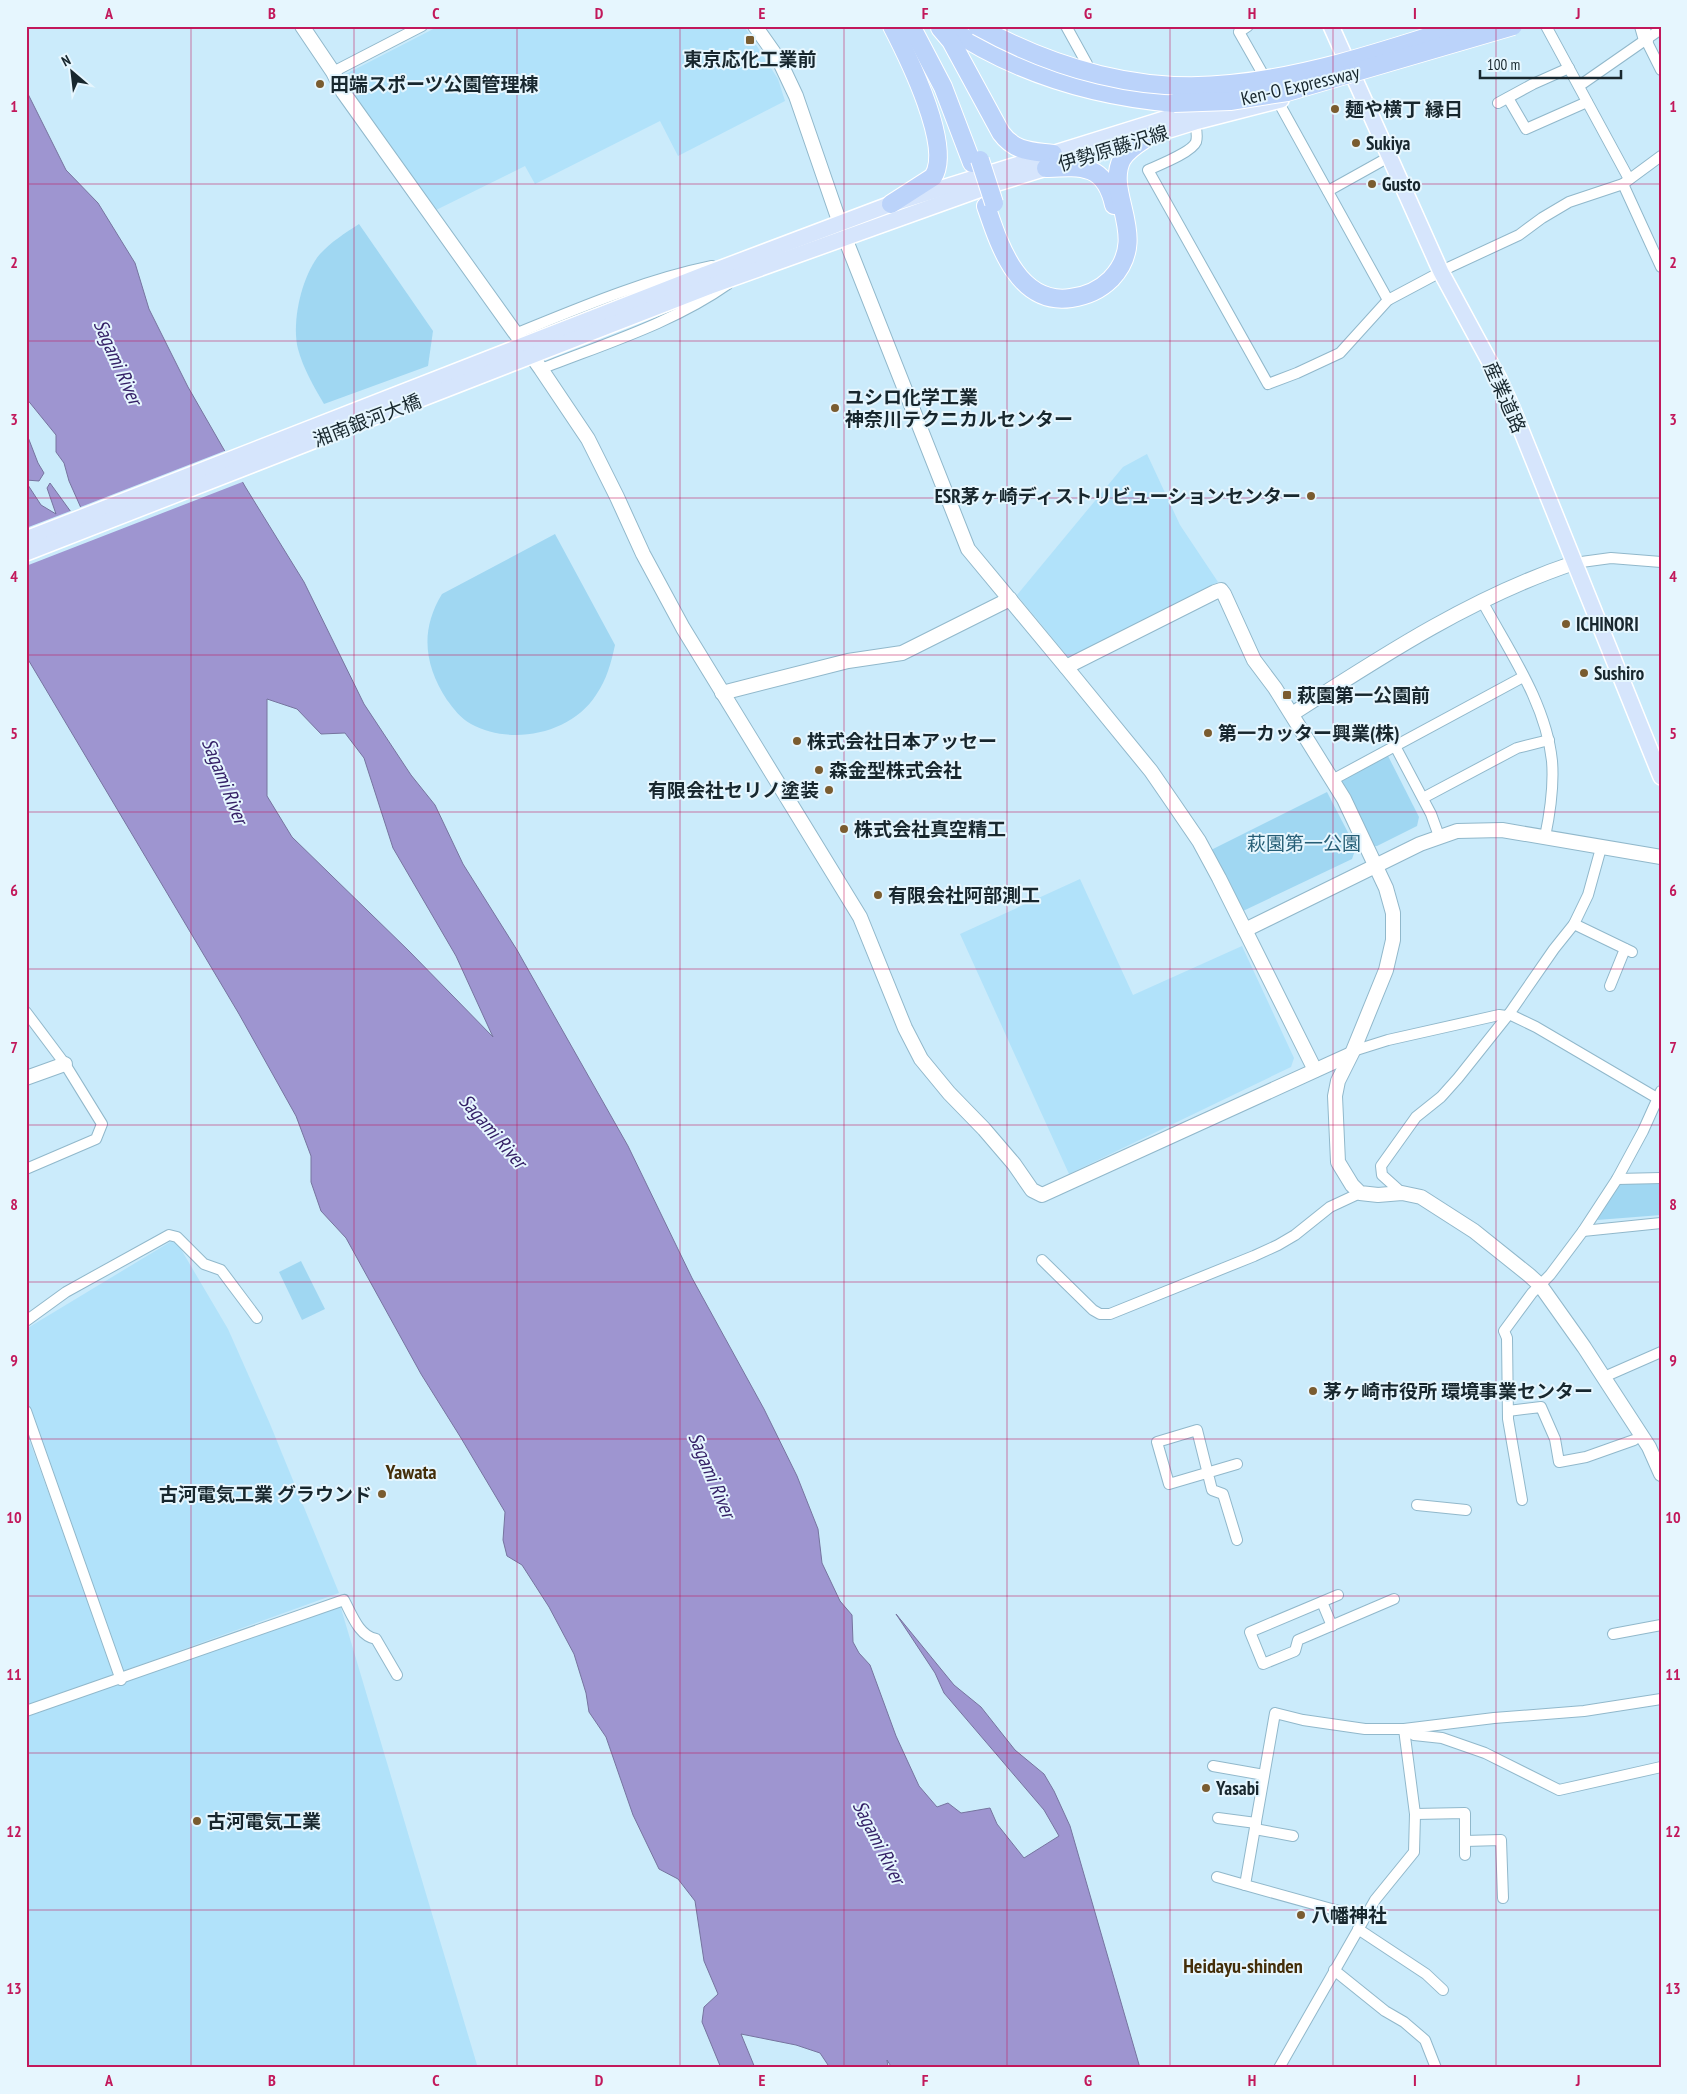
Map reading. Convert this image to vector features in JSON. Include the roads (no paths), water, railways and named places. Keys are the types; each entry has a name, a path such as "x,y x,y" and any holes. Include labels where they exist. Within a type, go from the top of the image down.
{"highway":[{"path":"892,26 920,86 937,139 939,158 937,171 933,177 892,204"},
{"path":"911,26 943,87 976,162"},
{"path":"920,26 950,80 991,205 1006,259 1017,275 1030,288 1046,296 1067,299 1081,297 1093,292 1112,278 1124,259 1127,248 1127,225 1118,183 1118,168 1128,151 1148,137"},
{"path":"938,26 951,41 1001,133 1010,144 1028,150 1050,161 1094,171 1100,176 1108,188 1116,214 1117,246 1108,267 1092,282 1077,288 1054,288 1040,282 1028,273 1016,256 991,205"},
{"name":"Ken-O Expressway","path":"946,26 963,38 1013,64 1067,84 1119,97 1174,103 1202,103 1259,98 1305,88 1513,26"},
{"name":"Ken-O Expressway","path":"977,26 1036,56 1090,73 1146,83 1202,86 1258,80 1316,69 1465,27"}],"main road":[{"name":"産業道路","path":"1330,26 1441,272 1506,395 1661,777"},
{"name":"伊勢原藤沢線","path":"843,231 892,204 1050,161 1148,137 1270,86 1350,71 1524,26"},
{"name":"伊勢原藤沢線","path":"705,281 843,231 945,201 1050,161 1198,115 1278,101 1465,27"},
{"name":"湘南銀河大橋","path":"26,539 705,281"},
{"name":"湘南銀河大橋","path":"26,553 705,281"}],"street":[{"path":"302,26 333,72 342,92 541,369 588,439 618,497 643,554 683,628 860,917 902,1021 921,1059 949,1093 990,1136 1037,1194 1042,1195 1351,1053 1397,1038 1499,1015 1507,1015 1536,1027 1659,1095 1643,1131 1617,1180 1583,1231 1504,1331 1507,1338 1508,1411 1512,1447 1522,1500"},
{"path":"333,72 422,26"},
{"path":"755,26 779,60 796,96 843,231 968,549 1151,771 1199,841 1246,930 1315,1070"},
{"path":"995,26 1034,46 1087,64 1175,81 1193,94 1198,115 1195,144 1189,150 1148,170 1268,384 1340,353 1388,300 1441,272 1519,235 1542,218 1569,202 1626,181 1661,156"},
{"path":"1066,26 1087,64"},
{"path":"1248,26 1239,32 1388,300"},
{"path":"1546,26 1579,86 1626,181 1661,267"},
{"path":"1579,86 1644,33 1661,30"},
{"path":"1644,33 1661,70"},
{"path":"1498,103 1533,84 1569,68"},
{"path":"1508,98 1526,129 1587,102"},
{"path":"1328,191 1389,157"},
{"path":"515,334 623,291 694,270 744,266"},
{"path":"541,369 658,322 711,296 744,266"},
{"path":"1292,714 1388,652 1434,625 1512,586 1574,563 1611,558 1661,562"},
{"path":"1066,667 1221,590 1235,615 1254,660 1275,688 1334,779 1376,865 1386,888 1393,913 1393,940 1386,970 1338,1081 1335,1096 1337,1154 1341,1169 1360,1192"},
{"path":"722,692 848,661 902,653 1010,599"},
{"path":"1482,601 1538,704 1549,740 1552,784 1545,837"},
{"path":"1334,779 1523,677"},
{"path":"1423,798 1517,748 1549,740"},
{"path":"1395,746 1423,798 1439,836"},
{"path":"1246,930 1376,865 1439,836 1458,831 1502,830 1661,857"},
{"path":"1402,1192 1382,1175 1381,1166 1416,1117 1441,1097 1507,1015 1574,924 1588,895 1601,848"},
{"path":"1574,924 1629,951 1610,986"},
{"path":"26,1012 65,1064 102,1124 96,1139 26,1169"},
{"path":"26,1078 65,1064"},
{"path":"1617,1180 1661,1178"},
{"path":"1042,1260 1093,1310 1100,1314 1110,1314 1278,1245 1330,1207 1360,1192 1378,1195 1402,1192 1421,1197 1446,1212 1504,1254 1540,1285 1604,1377 1649,1447 1661,1474"},
{"path":"1583,1231 1661,1224"},
{"path":"26,1321 66,1292 169,1235 178,1237 204,1264 221,1270 257,1318"},
{"path":"1604,1377 1661,1352"},
{"path":"1508,1411 1541,1407 1555,1439 1559,1462 1586,1457 1634,1440"},
{"path":"26,1411 121,1680"},
{"path":"1237,1464 1208,1473 1169,1484 1157,1442 1197,1430 1208,1473 1212,1490 1223,1494 1237,1540"},
{"path":"1417,1505 1466,1510"},
{"path":"1338,1595 1250,1632 1263,1664 1295,1651 1298,1640 1394,1599"},
{"path":"26,1712 344,1600 363,1634 369,1638 376,1639 397,1675"},
{"path":"1322,1602 1332,1626"},
{"path":"1613,1634 1661,1625"},
{"path":"1245,1885 1275,1713 1303,1720 1365,1729 1404,1729 1494,1718 1584,1711 1661,1699"},
{"path":"1404,1729 1414,1735 1442,1738 1477,1750 1559,1790 1661,1767"},
{"path":"1279,2068 1375,1900 1412,1857 1414,1852 1415,1814 1404,1729"},
{"path":"1213,1766 1264,1775"},
{"path":"1415,1814 1465,1813 1465,1855"},
{"path":"1218,1818 1293,1836"},
{"path":"1465,1841 1500,1840 1503,1898"},
{"path":"1217,1877 1364,1918"},
{"path":"1358,1929 1426,1974 1443,1990"},
{"path":"1334,1970 1425,2040 1436,2068"}],"water":[{"name":"Sagami River","path":"26,90 66,170 98,203 135,263 149,309 188,387 246,488 304,582 364,704 411,775 435,805 463,864 517,950 628,1146 692,1278 764,1409 797,1476 818,1529 822,1563 840,1601 852,1615 853,1642 859,1653 870,1665 896,1736 919,1786 937,1807 948,1803 961,1813 990,1808 997,1824 1024,1858 1059,1836 1044,1810 944,1693 935,1673 896,1614 954,1685 981,1707 1015,1750 1044,1774 1054,1791 1070,1826 1140,2068 892,2068 887,2060 888,2068 830,2068 820,2053 796,2045 741,2034 755,2068 721,2068 702,2022 704,2007 718,1994 704,1961 695,1901 678,1879 659,1869 633,1815 606,1737 589,1712 586,1693 574,1654 549,1607 522,1565 507,1556 503,1540 505,1512 421,1374 346,1238 321,1211 311,1182 311,1156 296,1116 239,1014 26,656 26,482 41,505 56,514 47,488 50,483 79,523 89,526 69,481 64,463 56,452 56,435 26,398","holes":["267,699 297,709 321,734 345,733 364,758 393,848 456,956 493,1037 409,951 292,837 267,796"]},
{"path":"26,432 44,473 39,481 26,480"}],"place":[{"name":"東京応化工業前","path":"750,40"},
{"name":"田端スポーツ公園管理棟","path":"320,84"},
{"name":"麺や横丁 縁日","path":"1335,109"},
{"name":"Sukiya","path":"1356,143"},
{"name":"Gusto","path":"1372,184"},
{"name":"ユシロ化学工業 神奈川テクニカルセンター","path":"835,408"},
{"name":"ESR茅ヶ崎ディストリビューションセンター","path":"1311,496"},
{"name":"ICHINORI","path":"1566,624"},
{"name":"Sushiro","path":"1584,673"},
{"name":"萩園第一公園前","path":"1287,695"},
{"name":"第一カッター興業(株)","path":"1208,733"},
{"name":"株式会社日本アッセー","path":"797,741"},
{"name":"森金型株式会社","path":"819,770"},
{"name":"有限会社セリノ塗装","path":"829,790"},
{"name":"株式会社真空精工","path":"844,829"},
{"name":"有限会社阿部測工","path":"878,895"},
{"name":"茅ヶ崎市役所 環境事業センター","path":"1313,1391"},
{"name":"古河電気工業 グラウンド","path":"382,1494"},
{"name":"Yasabi","path":"1206,1788"},
{"name":"古河電気工業","path":"197,1821"},
{"name":"八幡神社","path":"1301,1915"}],"district":[{"name":"Yawata","path":"411,1472"},
{"name":"Heidayu-shinden","path":"1243,1966"}],"park label":[{"name":"萩園第一公園","path":"1304,843"}]}
